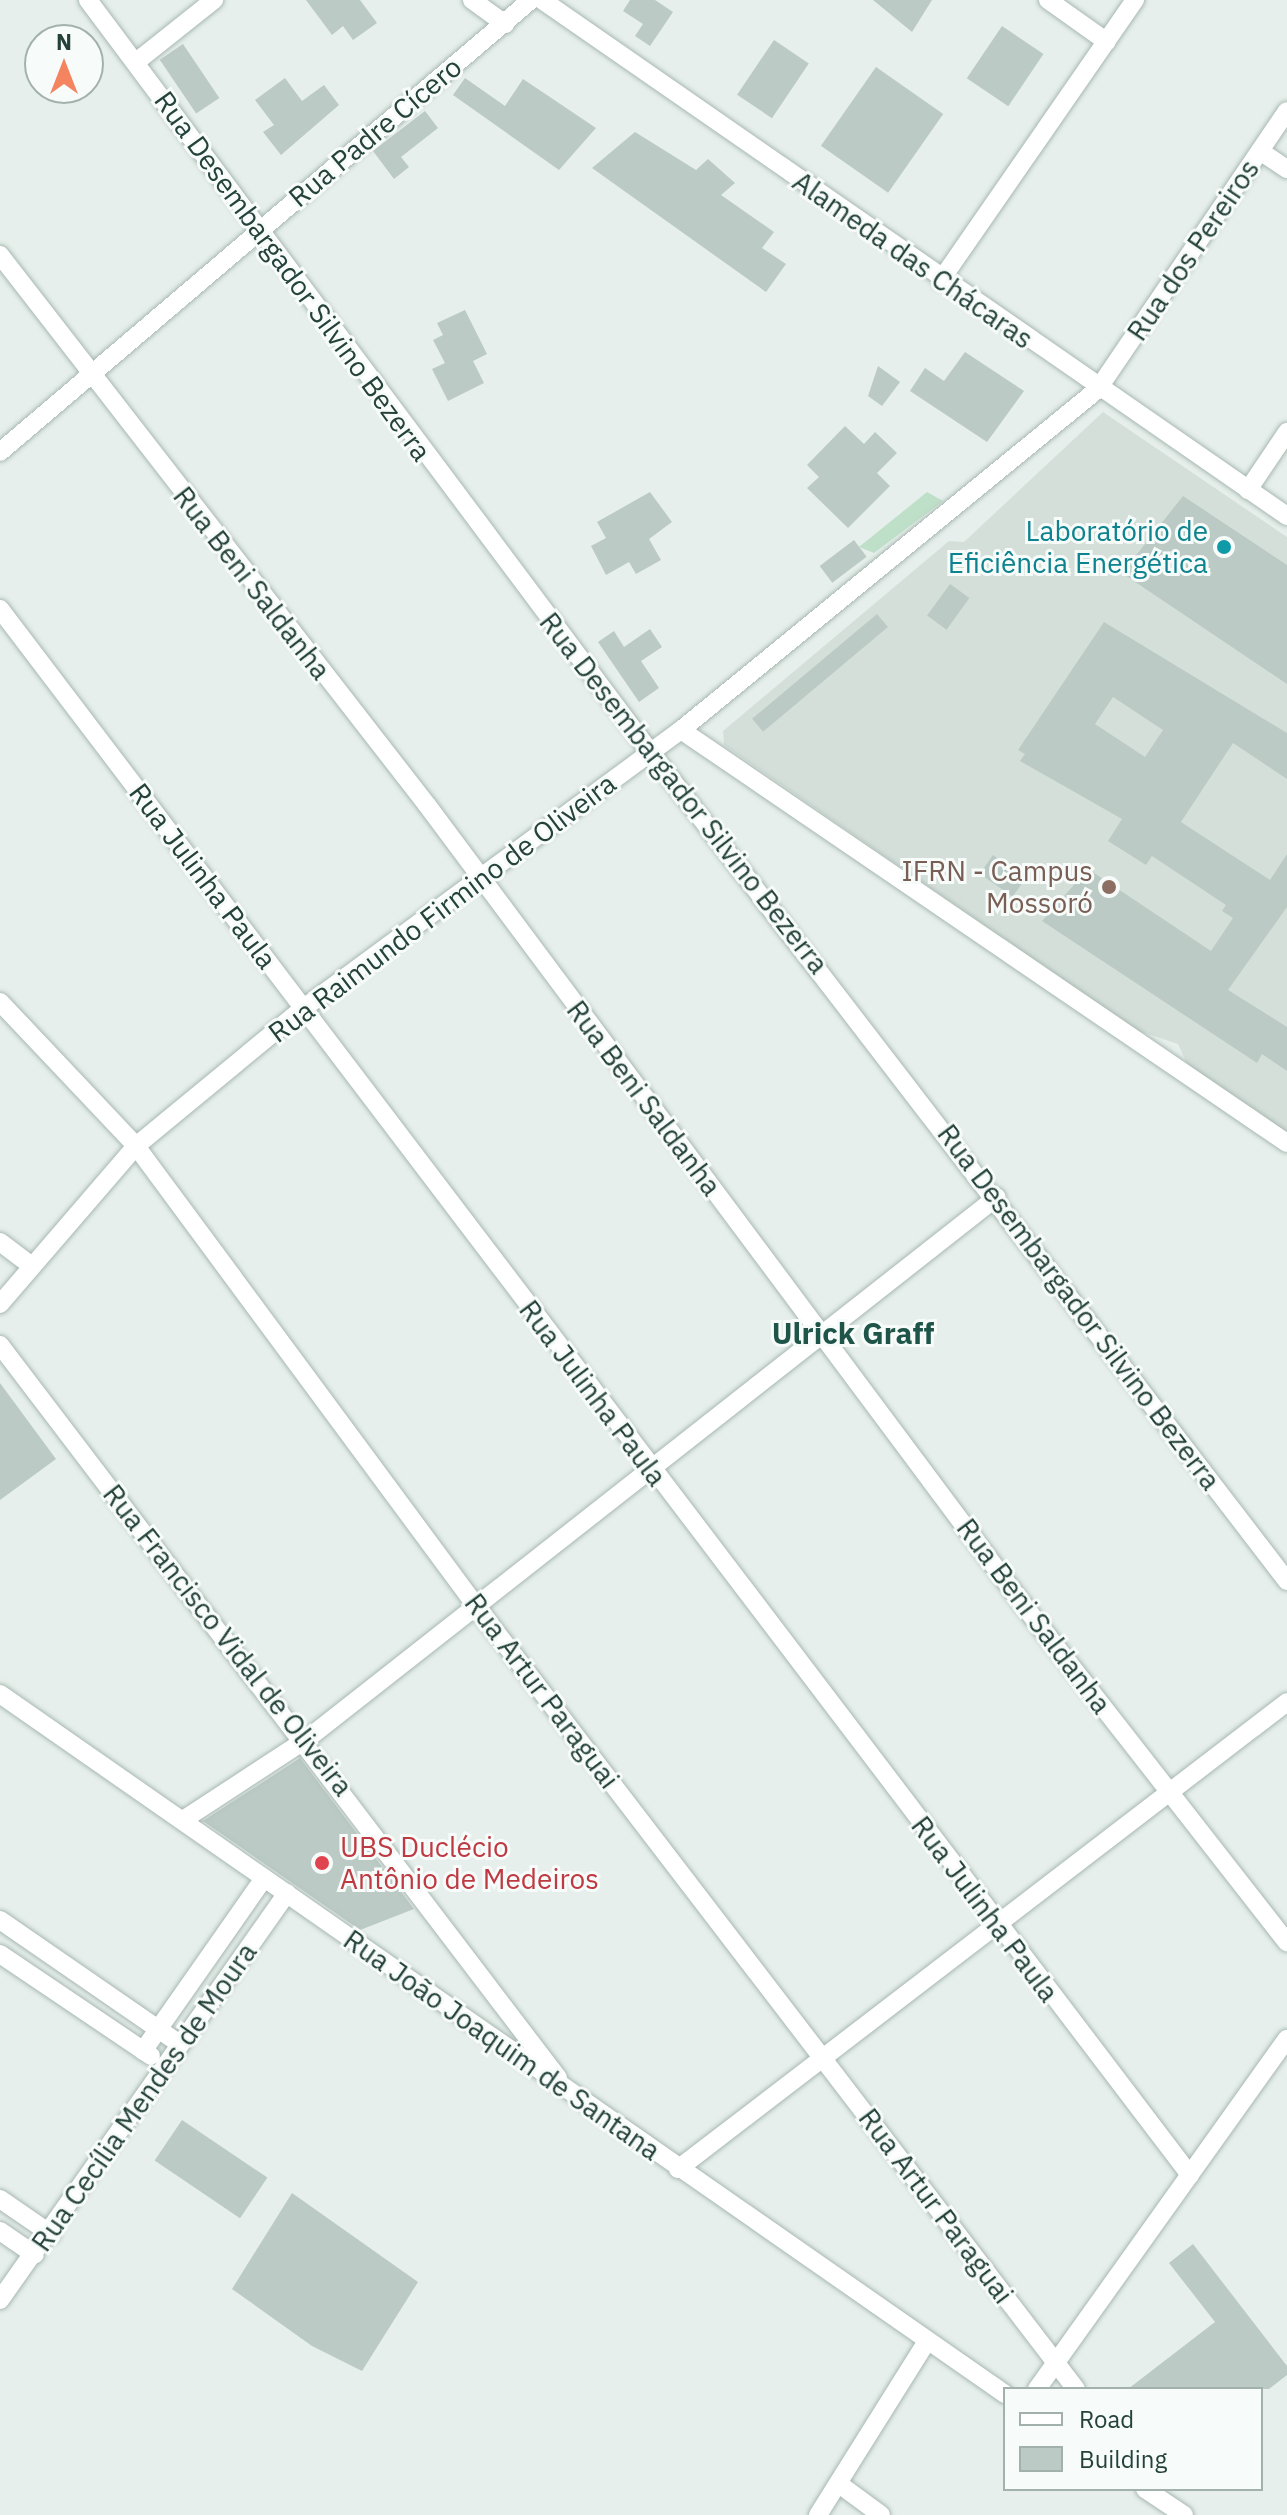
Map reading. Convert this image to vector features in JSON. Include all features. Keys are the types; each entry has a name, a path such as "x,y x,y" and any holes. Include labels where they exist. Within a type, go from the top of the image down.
{"street":[{"name":"Rua Desembargador Silvino Bezerra","path":"88,0 256,230 651,753 997,1197 1287,1581"},
{"path":"136,62 214,0"},
{"path":"472,0 505,24"},
{"name":"Rua Padre Cícero","path":"0,452 256,230 531,0"},
{"name":"Alameda das Chácaras","path":"542,0 1098,389 1287,516"},
{"path":"1048,0 1107,42"},
{"path":"941,280 1135,0"},
{"name":"Rua dos Pereiros","path":"1098,389 1287,111"},
{"path":"1260,151 1287,169"},
{"name":"Rua Beni Saldanha","path":"0,255 87,374 480,880 822,1335 1287,1943"},
{"name":"Rua Raimundo Firmino de Oliveira","path":"0,1304 136,1146 301,1010 681,730 1098,389"},
{"path":"1248,490 1287,432"},
{"name":"Rua Julinha Paula","path":"0,609 301,1010 1190,2175"},
{"path":"681,730 1287,1143"},
{"name":"Rua Artur Paraguai","path":"0,1002 136,1146 476,1606 1074,2387"},
{"path":"183,1820 307,1739 649,1466 997,1197"},
{"path":"0,1242 31,1265"},
{"name":"Rua Francisco Vidal de Oliveira","path":"0,1345 307,1739 568,2091"},
{"name":"Rua João Joaquim de Santana","path":"1,1696 1003,2393"},
{"path":"678,2169 1287,1702"},
{"name":"Rua Cecília Mendes de Moura","path":"143,2051 264,1878"},
{"name":"Rua Cecília Mendes de Moura","path":"0,2300 51,2234 178,2043 287,1893"},
{"path":"0,1920 178,2043"},
{"path":"0,1954 163,2065"},
{"path":"1038,2387 1287,2039"},
{"path":"0,2199 51,2234"},
{"path":"0,2231 35,2255"},
{"path":"818,2515 927,2341"},
{"path":"839,2484 881,2515"},
{"path":"1152,2492 1184,2515"}],"shaded area":[{"name":"IFRN - Campus Mossoró","path":"1103,412 1287,537 1287,1132 1188,1066 1178,1044 1136,1030 724,745 723,731 949,541 964,542"}],"green space":[{"path":"927,492 943,501 874,553 859,547"}],"building":[{"path":"306,0 360,0 377,23 353,40 343,26 332,35"},
{"path":"630,0 655,0 673,12 650,46 635,36 643,24 623,11"},
{"path":"873,0 932,0 912,32"},
{"path":"1002,26 1043,54 1008,106 967,78"},
{"path":"774,40 809,63 772,118 737,95"},
{"path":"183,44 219,98 196,114 160,60"},
{"path":"876,67 943,114 888,193 821,146"},
{"path":"285,78 302,101 324,85 339,105 281,155 263,132 274,125 255,100"},
{"path":"465,78 505,106 523,79 596,128 559,170 453,95"},
{"path":"425,111 438,128 401,157 409,167 394,179 373,151"},
{"path":"635,132 696,170 708,159 735,183 721,195 774,232 762,248 786,264 766,292 592,168"},
{"path":"465,310 487,354 473,361 484,383 448,401 432,369 445,363 433,340 443,335 437,323"},
{"path":"965,352 1024,391 987,442 910,391 925,368 944,381"},
{"path":"878,366 900,382 882,406 868,396"},
{"path":"845,426 864,444 875,432 897,453 877,473 890,486 848,528 807,488 819,477 807,465"},
{"path":"650,492 672,522 649,539 661,560 636,574 629,562 606,575 591,546 606,538 597,522"},
{"path":"1183,496 1287,565 1287,684 1122,573"},
{"path":"854,540 867,557 832,583 820,566"},
{"path":"950,584 969,598 946,630 927,616"},
{"path":"877,614 888,627 763,732 752,719"},
{"path":"1104,622 1287,733 1287,779 1233,743 1181,822 1270,880 1287,854 1287,907 1228,990 1287,1027 1287,1071 1262,1054 1257,1063 1042,921 1088,869 1211,951 1233,918 1222,911 1226,905 1152,856 1146,865 1108,841 1122,819 1020,761 1025,754 1018,750","holes":["1113,697 1163,730 1145,757 1095,724"]},
{"path":"650,629 662,647 641,661 659,688 639,702 598,642 614,631 624,647"},
{"path":"993,855 1026,878 1013,897 980,874"},
{"path":"0,1383 56,1459 0,1500"},
{"name":"UBS Duclécio Antônio de Medeiros","path":"300,1758 414,1909 360,1930 203,1821"},
{"path":"182,2120 267,2178 240,2218 155,2161"},
{"path":"292,2193 418,2282 362,2371 312,2346 232,2289"},
{"path":"1193,2244 1287,2366 1287,2375 1269,2389 1131,2387 1215,2322 1169,2263"}],"place":[{"name":"Laboratório de Eficiência Energética","path":"1224,547"},
{"name":"IFRN - Campus Mossoró","path":"1109,887"},
{"name":"UBS Duclécio Antônio de Medeiros","path":"322,1863"}],"district":[{"name":"Ulrick Graff","path":"853,1333"}]}
